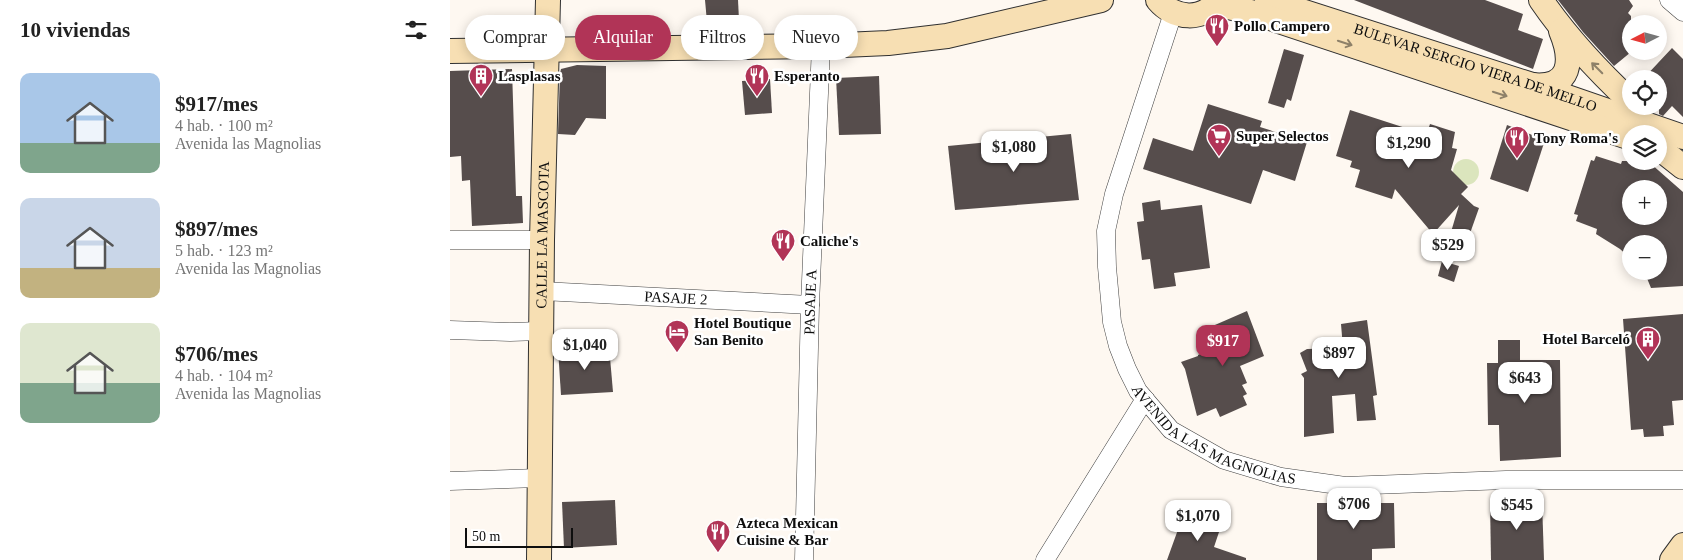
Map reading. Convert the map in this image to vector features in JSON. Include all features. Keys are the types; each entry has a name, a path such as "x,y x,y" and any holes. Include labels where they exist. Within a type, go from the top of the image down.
{"main road":[{"name":"CALLE LA MASCOTA","path":"548,0 548,15"},
{"name":"BULEVAR SERGIO VIERA DE MELLO","path":"1267,0 1532,85 1628,125"},
{"path":"1541,0 1560,27 1622,93"},
{"path":"858,44 947,36 1089,2"},
{"path":"1160,4 1186,16 1207,11 1216,2"},
{"name":"BULEVAR SERGIO VIERA DE MELLO","path":"1216,2 1264,16 1622,135"},
{"path":"1532,85 1546,86 1554,84 1561,79 1566,71 1568,53 1560,27"},
{"path":"565,49 774,47"},
{"path":"450,51 465,51"},
{"name":"CALLE LA MASCOTA","path":"539,560 542,240 547,60"},
{"path":"1643,115 1652,125"},
{"name":"BULEVAR SERGIO VIERA DE MELLO","path":"1667,142 1683,155"},
{"path":"1667,143 1683,167"},
{"path":"1672,560 1683,545"}],"street":[{"path":"1669,0 1683,12"},
{"name":"AVENIDA LAS MAGNOLIAS","path":"1160,4 1106,232 1112,322 1127,369 1138,391 1171,430 1224,460 1281,477 1345,486 1506,480 1683,480"},
{"name":"PASAJE A","path":"804,560 810,304 820,60"},
{"path":"450,240 542,240"},
{"name":"PASAJE 2","path":"542,291 810,304"},
{"path":"450,330 541,331"},
{"path":"1044,560 1145,400"},
{"path":"450,481 539,478"}],"green space":[{"path":"1466,159 1476,162 1479,172 1476,182 1466,185 1456,182 1453,172 1456,162"}],"building":[{"path":"705,0 738,0 739,15 706,15"},
{"path":"1354,0 1485,0 1523,14 1518,30 1543,39 1533,69"},
{"path":"1558,0 1629,0 1633,6 1628,13 1630,15 1622,15 1622,59 1614,66 1583,32"},
{"path":"1672,48 1683,59 1683,117 1672,106 1667,112 1667,70 1651,70 1661,60 1668,60 1668,52"},
{"path":"1284,49 1304,55 1291,101 1287,99 1284,108 1268,103"},
{"path":"577,65 606,66 606,119 586,118 575,135 558,134 561,69"},
{"path":"512,69 516,196 522,196 523,223 472,226 470,180 462,181 461,156 450,157 450,71"},
{"path":"879,76 881,134 839,135 836,78"},
{"name":"Esperanto","path":"770,79 772,113 745,115 742,81"},
{"path":"1208,104 1262,121 1260,127 1307,142 1295,181 1263,170 1251,204 1143,169 1153,138 1193,151"},
{"path":"1350,110 1424,134 1426,127 1429,127 1430,124 1455,132 1452,148 1457,149 1451,170 1468,187 1461,194 1479,208 1468,239 1451,232 1459,205 1433,234 1395,189 1392,199 1355,187 1360,170 1350,167 1352,161 1336,156"},
{"name":"Tony Roma's","path":"1507,125 1545,140 1528,192 1490,179"},
{"path":"1071,134 1079,200 955,210 948,146"},
{"path":"1596,156 1621,164 1622,161 1622,170 1658,170 1683,192 1683,286 1651,288 1648,280 1667,280 1667,235 1622,235 1622,251 1596,234 1597,229 1576,221 1578,215 1574,214 1591,160 1594,161"},
{"path":"1160,200 1161,210 1202,205 1210,268 1174,273 1176,286 1154,289 1150,259 1142,260 1137,222 1144,221 1142,203"},
{"path":"1442,261 1459,266 1454,282 1438,276"},
{"path":"1247,311 1264,356 1240,366 1247,383 1242,385 1247,394 1243,396 1247,405 1220,417 1216,408 1197,416 1185,369 1181,362 1216,347 1208,328"},
{"name":"Hotel Barceló","path":"1683,314 1683,400 1672,401 1674,425 1663,426 1664,436 1644,437 1643,429 1631,430 1623,319"},
{"path":"1367,320 1377,395 1373,396 1376,420 1357,421 1355,394 1332,396 1334,433 1304,437 1304,378 1301,374 1307,371 1300,353 1307,349 1343,348 1341,324"},
{"path":"1498,340 1520,340 1520,360 1560,360 1561,457 1500,461 1499,425 1488,425 1487,363 1498,363"},
{"path":"609,346 613,392 561,395 558,349"},
{"path":"615,500 617,545 564,548 562,502"},
{"path":"1542,501 1544,560 1491,560 1490,502"},
{"path":"1317,503 1394,503 1395,548 1372,549 1372,560 1317,560"},
{"path":"1184,513 1221,526 1214,547 1246,558 1246,560 1167,560"}],"place":[{"name":"Pollo Campero","path":"1217,47"},
{"name":"Lasplasas","path":"481,97"},
{"name":"Esperanto","path":"757,97"},
{"name":"Super Selectos","path":"1219,157"},
{"name":"Tony Roma's","path":"1517,159"},
{"name":"Caliche's","path":"783,262"},
{"name":"Hotel Boutique San Benito","path":"677,353"},
{"name":"Hotel Barceló","path":"1648,360"},
{"name":"Azteca Mexican Cuisine & Bar","path":"718,553"}]}
